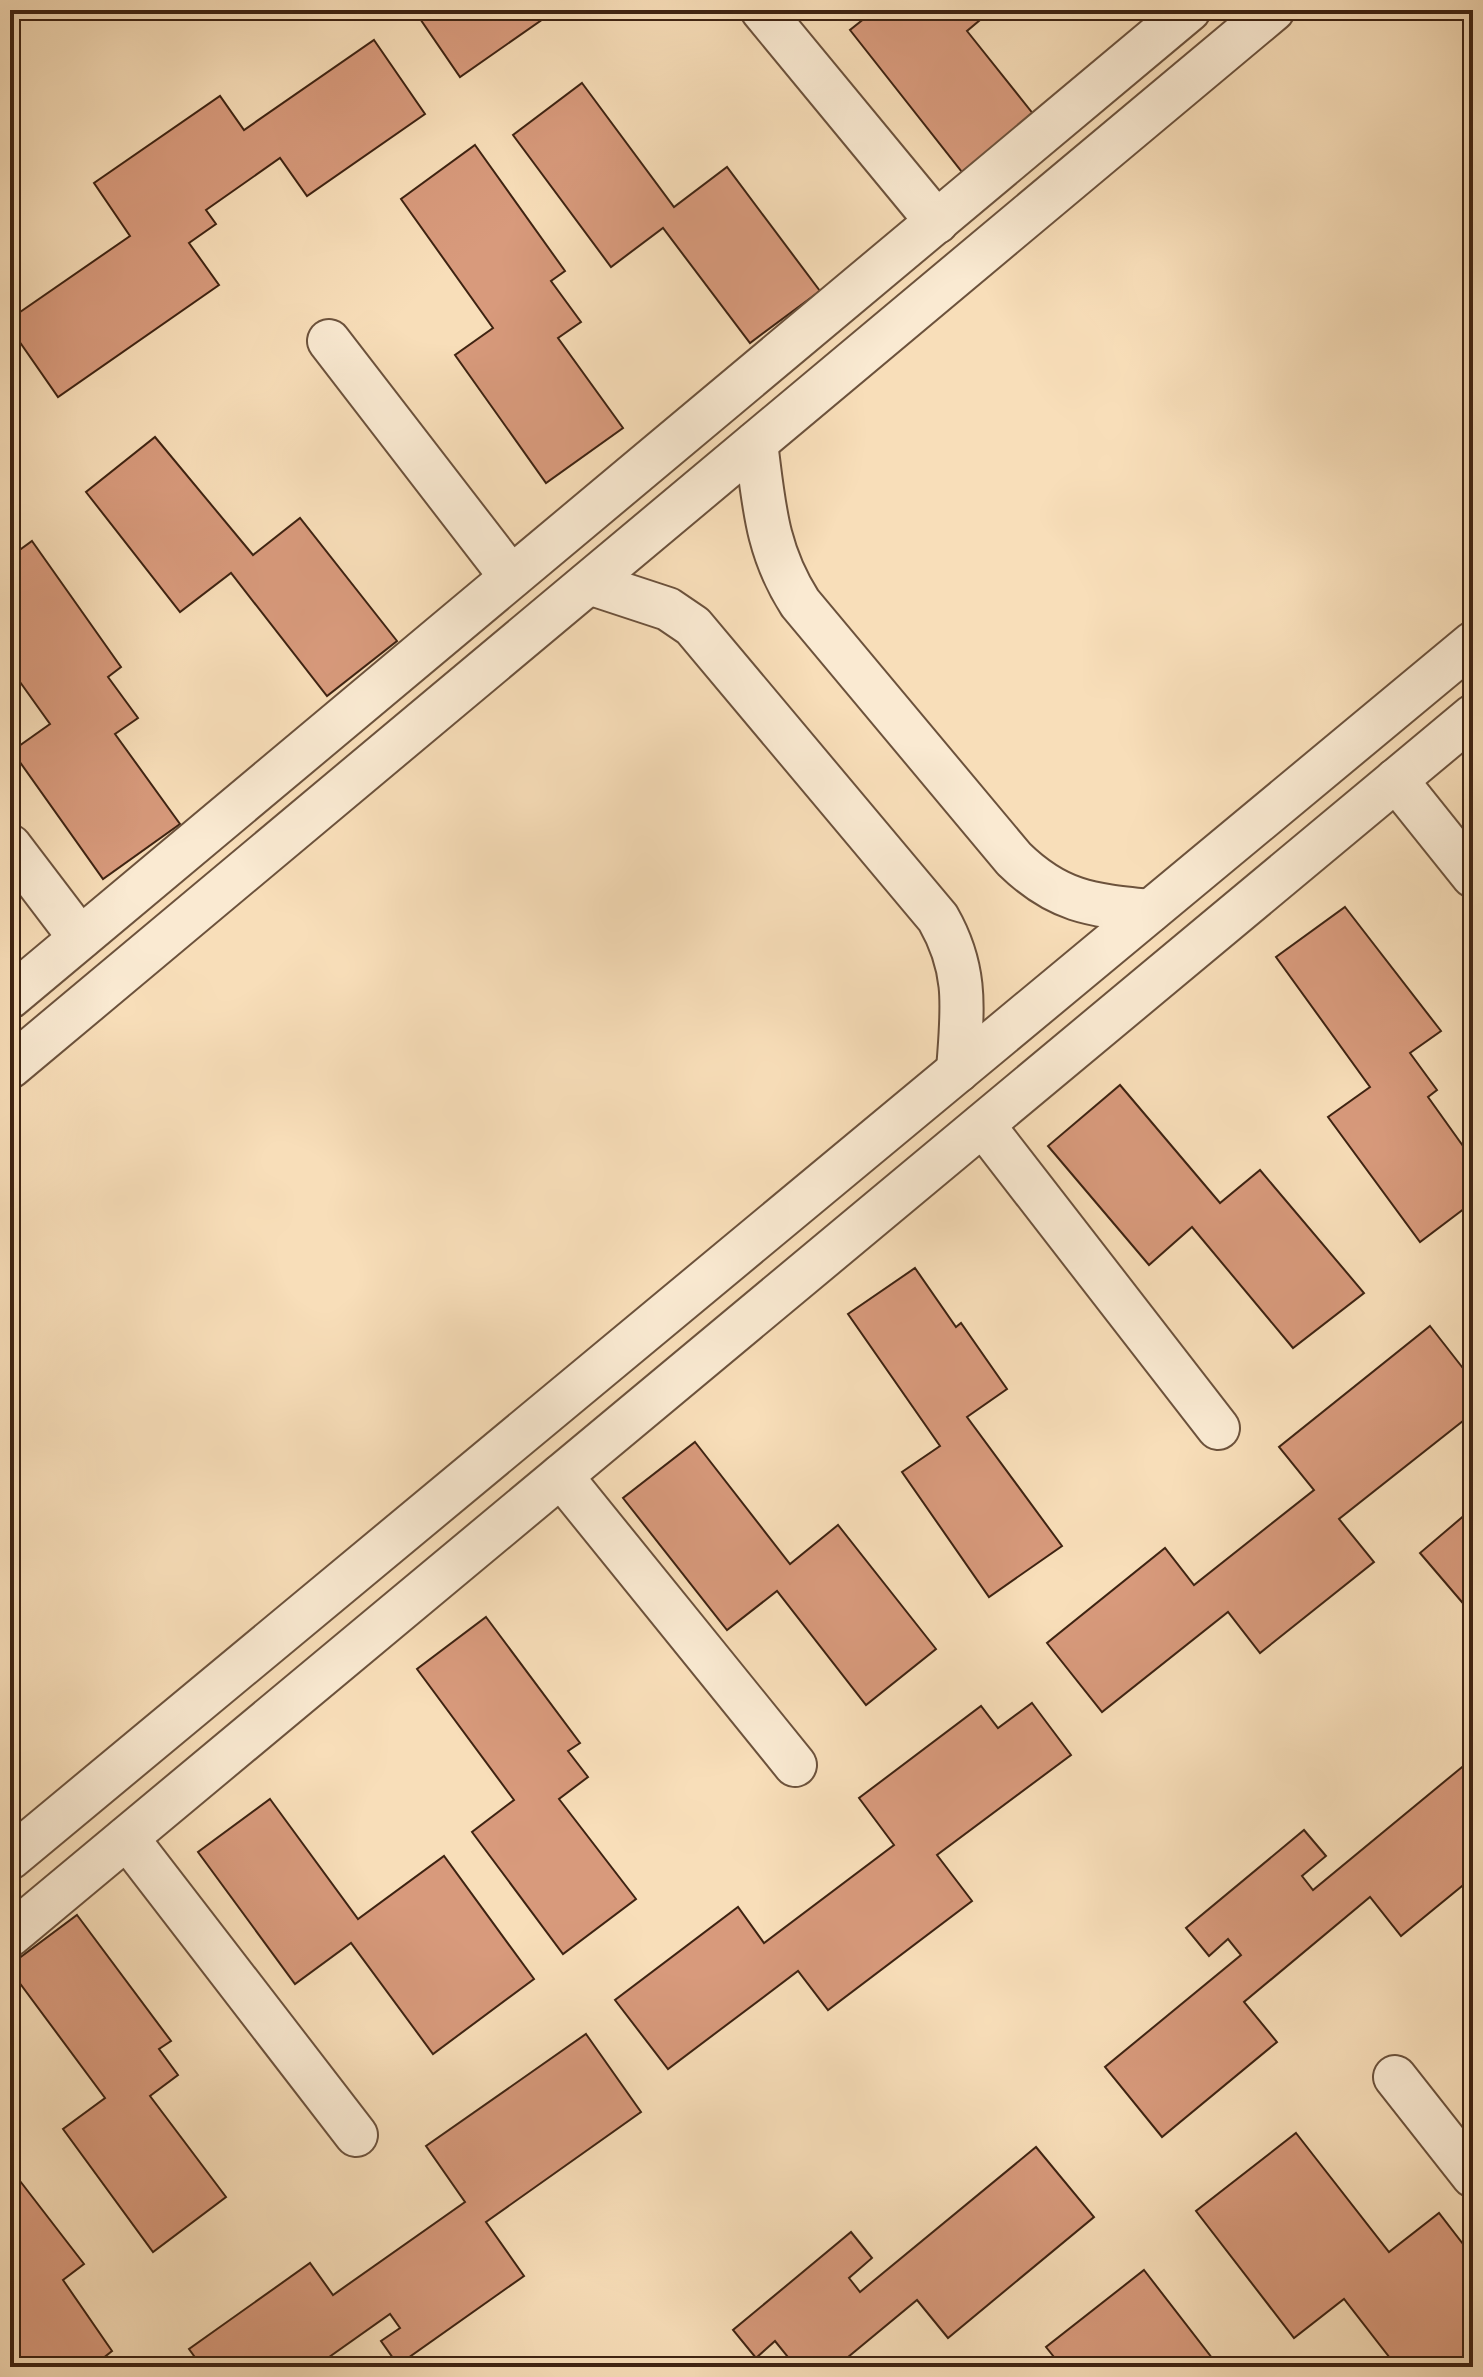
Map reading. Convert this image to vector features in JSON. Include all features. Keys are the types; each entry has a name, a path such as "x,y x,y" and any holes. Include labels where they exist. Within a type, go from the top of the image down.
{"street":[{"path":"762,10 937,222"},
{"path":"10,997 1189,10"},
{"path":"10,1067 1273,10"},
{"path":"329,341 511,577"},
{"path":"756,443 770,542 782,574 800,603 993,835 1036,880 1062,896 1091,905 1150,911"},
{"path":"589,583 668,609 693,626 938,918 952,942 960,968 963,995 958,1071"},
{"path":"10,1858 1473,643"},
{"path":"10,1935 1473,716"},
{"path":"1396,780 1473,876"},
{"path":"10,846 80,938"},
{"path":"983,1125 1218,1428"},
{"path":"561,1476 795,1765"},
{"path":"127,1838 356,2135"},
{"path":"1395,2077 1473,2176"}],"building":[{"path":"414,10 556,10 460,77"},
{"path":"875,10 992,10 967,31 1034,115 962,172 850,30"},
{"path":"374,40 425,114 307,196 280,158 206,210 216,224 189,243 219,285 58,397 10,328 10,319 130,236 94,183 220,96 244,130"},
{"path":"582,83 674,207 727,167 820,291 750,343 663,228 611,267 513,135"},
{"path":"475,145 565,271 551,281 581,322 558,338 623,428 546,483 455,355 493,328 401,199"},
{"path":"155,437 253,555 300,518 397,641 327,696 231,573 180,612 86,492"},
{"path":"32,541 121,667 108,677 138,718 115,734 180,824 103,879 12,751 50,724 10,668 10,557"},
{"path":"1345,907 1441,1031 1410,1053 1437,1090 1428,1097 1473,1160 1473,1202 1420,1242 1328,1117 1370,1087 1276,957"},
{"path":"1120,1085 1220,1203 1260,1170 1364,1293 1293,1348 1192,1227 1149,1265 1048,1146"},
{"path":"915,1268 956,1327 961,1323 1007,1389 967,1417 1062,1546 989,1597 902,1472 940,1446 848,1314"},
{"path":"1430,1326 1473,1381 1473,1413 1339,1519 1374,1562 1260,1653 1228,1612 1102,1712 1047,1643 1165,1548 1194,1585 1314,1490 1279,1447"},
{"path":"695,1442 790,1564 838,1525 936,1649 866,1705 777,1591 727,1630 623,1498"},
{"path":"1473,1508 1473,1615 1420,1553"},
{"path":"486,1617 580,1743 568,1751 588,1777 559,1799 636,1899 563,1954 472,1832 514,1800 417,1669"},
{"path":"1032,1703 1071,1755 937,1855 972,1901 828,2010 798,1971 668,2069 615,2000 738,1907 764,1943 894,1845 859,1798 981,1706 998,1728"},
{"path":"1473,1758 1473,1877 1401,1936 1370,1897 1244,2002 1277,2042 1162,2137 1105,2067 1241,1955 1228,1939 1209,1956 1186,1928 1304,1830 1326,1856 1302,1876 1313,1890"},
{"path":"270,1799 358,1919 444,1856 534,1979 433,2054 351,1943 295,1984 198,1852"},
{"path":"77,1915 171,2041 159,2049 178,2075 150,2096 226,2197 153,2252 63,2129 105,2098 10,1970 10,1965"},
{"path":"586,2034 641,2112 486,2222 524,2276 398,2365 381,2341 400,2328 390,2314 315,2367 202,2367 189,2349 310,2263 333,2295 465,2202 426,2146"},
{"path":"1296,2133 1389,2252 1439,2213 1473,2257 1473,2367 1397,2367 1344,2299 1294,2338 1196,2211"},
{"path":"1036,2147 1094,2217 948,2338 917,2300 836,2367 776,2367 788,2357 775,2341 756,2358 733,2330 851,2232 872,2258 849,2278 860,2292"},
{"path":"10,2168 84,2264 63,2280 112,2351 92,2367 10,2367 10,2321 15,2317 10,2310"},
{"path":"1144,2270 1219,2367 1062,2367 1046,2347"}]}
